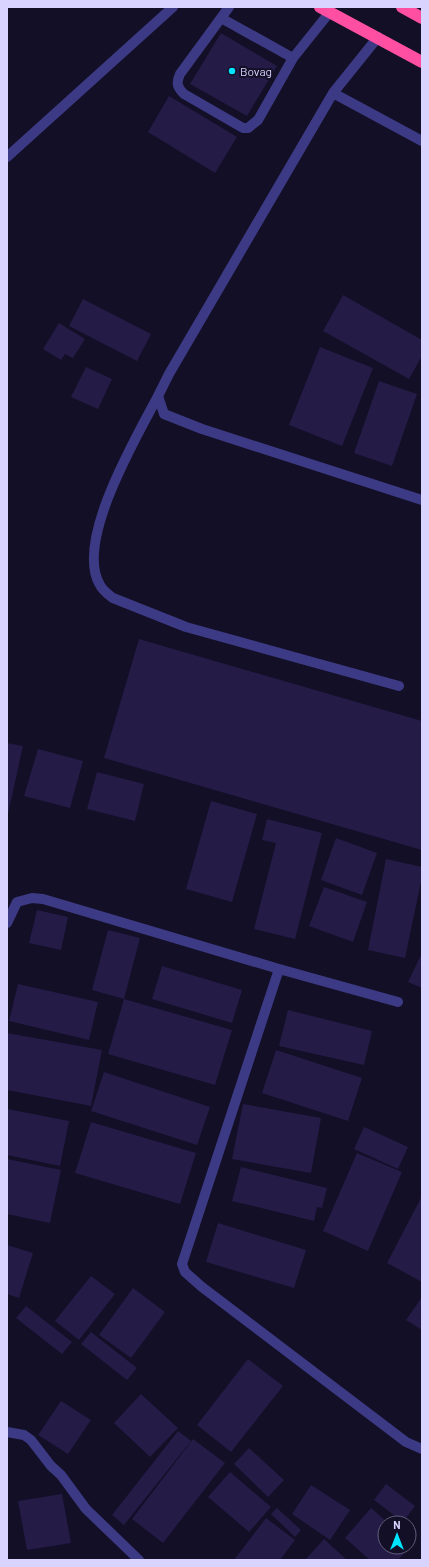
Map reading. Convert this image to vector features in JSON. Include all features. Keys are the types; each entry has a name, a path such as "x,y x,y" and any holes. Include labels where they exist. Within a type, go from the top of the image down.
{"highway":[{"path":"402,7 422,18"},
{"path":"324,10 378,37 422,62"}],"street":[{"path":"7,157 173,7"},
{"path":"230,7 220,18 180,74 176,82 178,88 184,94 243,128 252,126 258,120 324,10"},
{"path":"220,18 294,58"},
{"path":"378,37 333,93 169,374 119,469 96,537 94,562 100,584 105,592 113,598 186,627 399,686"},
{"path":"333,93 422,141"},
{"path":"158,396 164,414 171,418 422,500"},
{"path":"7,923 17,902 32,898 43,899 279,969 398,1002"},
{"path":"279,969 182,1264 185,1272 202,1287 406,1442 422,1449"},
{"path":"7,1432 24,1435 31,1440 51,1466 61,1475 86,1509 138,1560"}],"building":[{"path":"221,33 277,66 247,116 190,84"},
{"path":"169,96 237,137 215,173 148,132"},
{"path":"343,295 422,340 422,356 409,379 323,331"},
{"path":"83,299 151,334 137,361 69,326"},
{"path":"59,323 85,339 73,358 65,354 61,360 43,349"},
{"path":"320,347 373,368 342,446 289,425"},
{"path":"86,367 112,379 98,409 71,397"},
{"path":"379,381 417,394 392,466 354,453"},
{"path":"139,639 422,721 422,850 104,758"},
{"path":"7,743 23,746 8,814 7,814"},
{"path":"38,749 83,761 70,808 24,796"},
{"path":"97,772 144,784 135,821 87,809"},
{"path":"211,801 257,814 232,902 186,889"},
{"path":"267,819 322,833 295,939 254,929 276,843 262,840"},
{"path":"336,838 377,853 362,895 321,880"},
{"path":"386,859 422,867 422,877 405,958 368,950"},
{"path":"324,887 367,902 353,942 309,926"},
{"path":"37,910 68,917 61,950 29,943"},
{"path":"108,930 140,938 124,999 92,990"},
{"path":"422,953 422,988 408,982"},
{"path":"162,966 242,990 232,1023 152,999"},
{"path":"18,984 98,1002 89,1040 9,1021"},
{"path":"124,999 232,1030 215,1085 108,1054"},
{"path":"288,1010 372,1031 364,1065 279,1046"},
{"path":"7,1033 102,1050 91,1106 7,1090"},
{"path":"276,1050 362,1078 348,1121 262,1093"},
{"path":"104,1072 210,1107 197,1145 91,1111"},
{"path":"243,1104 321,1118 311,1173 232,1159"},
{"path":"7,1109 69,1121 60,1166 7,1155"},
{"path":"91,1122 196,1153 180,1204 75,1173"},
{"path":"364,1127 408,1147 398,1169 354,1149"},
{"path":"357,1153 402,1172 368,1251 323,1231"},
{"path":"7,1159 61,1170 50,1223 7,1214"},
{"path":"241,1167 327,1188 322,1208 317,1207 314,1221 232,1201"},
{"path":"422,1196 422,1282 387,1263"},
{"path":"218,1223 306,1250 294,1288 206,1262"},
{"path":"7,1245 33,1253 19,1298 7,1294"},
{"path":"91,1276 115,1294 79,1340 55,1321"},
{"path":"133,1288 165,1312 131,1358 99,1335"},
{"path":"422,1297 422,1330 406,1320"},
{"path":"26,1306 72,1342 62,1354 16,1318"},
{"path":"91,1332 137,1368 127,1380 81,1344"},
{"path":"248,1359 283,1386 231,1452 197,1425"},
{"path":"141,1394 178,1428 150,1457 114,1423"},
{"path":"61,1401 91,1420 68,1454 38,1435"},
{"path":"178,1431 191,1441 124,1525 112,1515"},
{"path":"193,1439 225,1463 163,1543 132,1519"},
{"path":"249,1448 284,1480 268,1497 234,1464"},
{"path":"230,1472 271,1507 249,1532 208,1497"},
{"path":"386,1484 415,1506 408,1515 394,1515 374,1500"},
{"path":"311,1485 350,1510 330,1540 292,1514"},
{"path":"62,1494 71,1543 27,1550 18,1501"},
{"path":"277,1508 301,1530 295,1537 271,1514"},
{"path":"371,1508 379,1515 377,1515 377,1555 402,1555 398,1560 370,1560 345,1538"},
{"path":"266,1518 295,1540 280,1560 234,1560"},
{"path":"324,1539 347,1560 305,1560"}],"place":[{"name":"Bovag","path":"232,71"}]}
